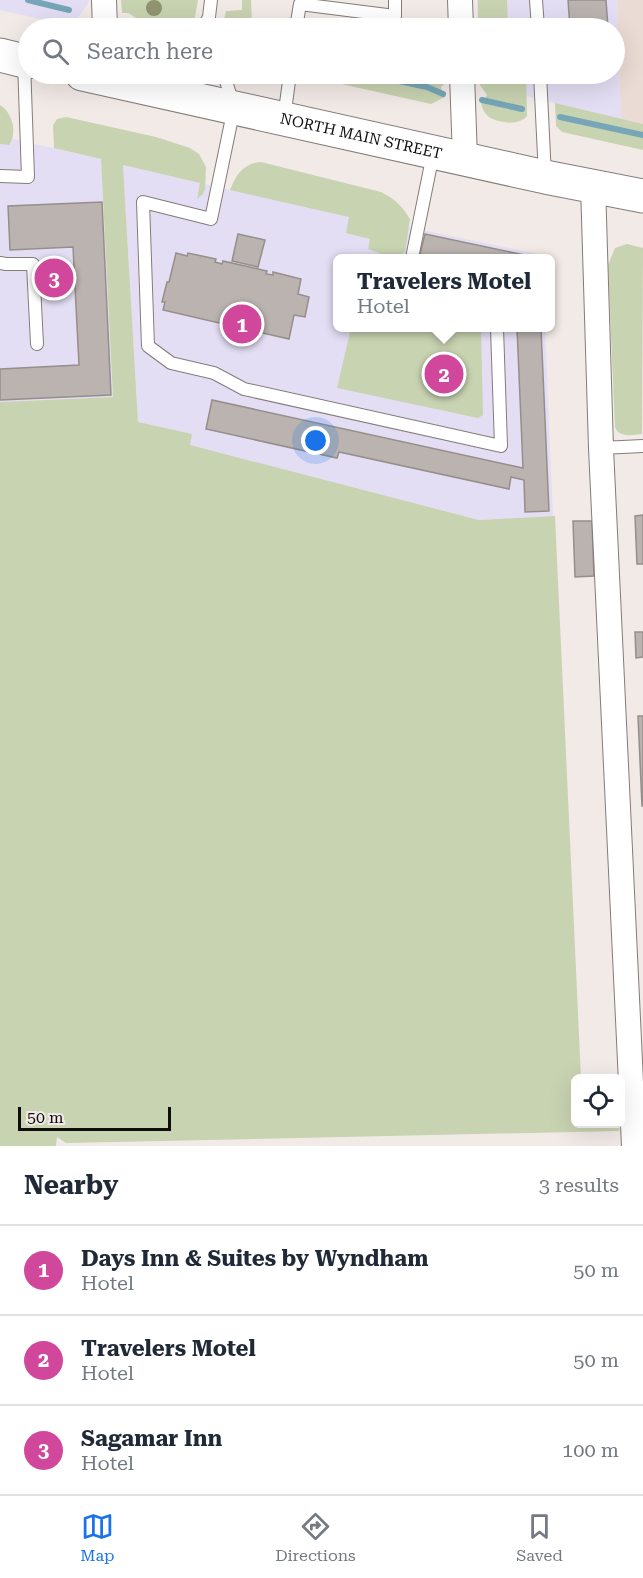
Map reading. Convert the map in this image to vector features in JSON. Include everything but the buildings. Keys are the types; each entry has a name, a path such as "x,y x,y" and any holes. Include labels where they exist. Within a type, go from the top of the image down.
{"main road":[{"name":"NORTH MAIN STREET","path":"153,84 234,108 545,177 643,196"}],"street":[{"path":"104,0 105,18"},
{"path":"460,0 461,18"},
{"path":"462,84 465,159"},
{"path":"593,185 601,448 634,1146"}],"lane":[{"path":"210,18 211,0"},
{"path":"298,18 300,4 395,16 395,0"},
{"path":"536,0 537,18"},
{"path":"0,176 28,177 19,84"},
{"path":"227,84 234,108 212,219 142,202 148,346 171,363 214,373 244,389 501,446 497,332"},
{"path":"283,119 288,84"},
{"path":"540,84 545,177"},
{"path":"413,254 433,152"},
{"path":"0,263 33,264 37,344"},
{"path":"601,448 643,446"}],"shaded area":[{"path":"0,0 89,0 76,18 36,18 0,10"},
{"path":"477,0 617,0 618,18 478,18"},
{"path":"617,0 643,0 643,124 621,119 620,84 625,84 625,18 618,18"},
{"path":"620,84 621,119 480,85"},
{"path":"0,136 101,159 113,397 0,402"},
{"path":"123,165 230,190 537,254 333,254 333,332 545,332 553,516 479,520 189,445 191,434 138,422"}],"green space":[{"path":"121,0 198,0 195,18 136,18 128,13 122,13"},
{"path":"242,0 251,0 252,18 224,18 226,11 242,10"},
{"path":"478,0 507,0 508,18 478,18"},
{"path":"341,84 444,84 441,87 442,94 444,94 443,91 446,93 445,97 431,104"},
{"path":"526,84 527,116 514,122 498,121 489,117 481,104 481,99 485,99 487,95 480,85"},
{"path":"555,103 643,124 643,150 562,132 556,126"},
{"path":"0,105 8,113 12,123 13,135 9,145 0,144"},
{"path":"66,117 156,137 190,148 199,154 206,167 205,189 197,199 200,183 123,165 138,422 192,434 190,445 479,520 555,516 581,1074 571,1074 571,1128 619,1128 619,1131 66,1143 57,1137 56,1146 0,1146 0,402 113,397 101,159 54,148 53,125 57,119"},
{"path":"261,162 381,192 390,197 410,219 405,252 382,254 368,249 370,239 346,233 349,217 230,190 241,170"},
{"path":"627,244 643,248 642,434 630,435 620,433 615,427 608,265 615,248"},
{"path":"350,332 481,332 483,415 478,418 337,388"}],"waterway":[{"path":"28,0 69,10"},
{"path":"413,84 443,94"},
{"path":"482,100 522,109"},
{"path":"560,117 643,135"}],"place":[{"name":"Sagamar Inn","path":"54,278"},
{"name":"Days Inn & Suites by Wyndham","path":"242,324"},
{"name":"Travelers Motel","path":"444,374"}]}
